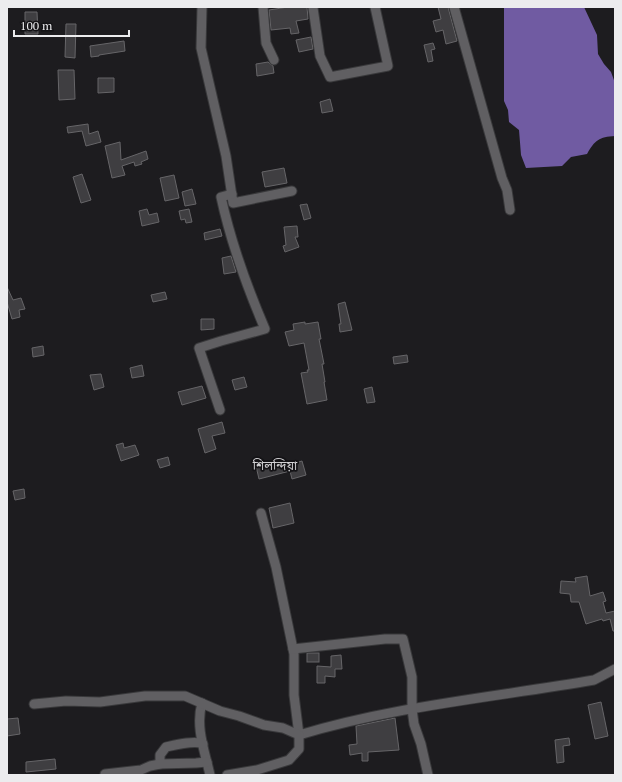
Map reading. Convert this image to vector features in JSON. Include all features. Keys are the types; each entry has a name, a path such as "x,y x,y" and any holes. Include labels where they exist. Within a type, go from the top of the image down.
{"street":[{"path":"202,7 201,48 226,156 233,203 292,192"},
{"path":"263,7 266,43 274,60"},
{"path":"313,8 320,56 330,77 388,66 375,7"},
{"path":"454,7 502,178 507,190 510,210"},
{"path":"220,410 199,348 221,340 265,329 251,296 227,226 221,198 232,194"},
{"path":"227,775 258,772 289,760 299,749 299,735 294,695 293,649 276,567 262,513"},
{"path":"293,649 385,639 403,639 412,677 412,709 414,724 421,744 428,775"},
{"path":"34,704 66,701 100,702 145,696 185,696 220,712 239,716 264,725 283,728 299,735 366,718 412,709 594,680 615,669"},
{"path":"202,703 199,717 210,775"},
{"path":"160,764 160,755 162,750 166,747 193,742 203,744"},
{"path":"105,774 140,770 160,764 207,762"}],"shaded area":[{"path":"504,7 584,7 597,35 598,54 611,72 615,83 615,136 601,138 592,145 587,154 571,157 562,166 526,168 521,155 519,130 509,122 508,110 504,101"}],"building":[{"path":"288,7 307,7 308,19 296,21 299,33 291,34 290,28 271,30 269,10"},
{"path":"438,7 448,7 457,41 446,44 443,30 436,32 433,21 441,19"},
{"path":"25,12 37,12 38,34 25,34"},
{"path":"66,24 76,24 75,58 65,57"},
{"path":"311,37 313,49 299,52 296,40"},
{"path":"124,41 125,51 91,57 90,46"},
{"path":"433,43 435,49 431,50 433,61 428,62 424,45"},
{"path":"268,62 273,66 274,73 257,76 256,64"},
{"path":"58,70 74,70 75,99 59,100"},
{"path":"98,78 114,78 114,92 98,93"},
{"path":"330,99 333,111 322,113 320,102"},
{"path":"88,124 89,134 98,131 101,142 86,146 82,131 68,133 67,127"},
{"path":"120,142 121,160 146,151 148,159 141,162 142,164 135,166 134,162 122,166 125,175 112,178 105,146"},
{"path":"284,168 287,183 265,187 262,172"},
{"path":"82,174 91,200 81,203 73,177"},
{"path":"174,175 179,198 165,201 160,178"},
{"path":"192,189 196,204 185,206 182,192"},
{"path":"307,204 311,218 304,220 300,205"},
{"path":"147,209 149,215 157,213 159,222 142,226 139,211"},
{"path":"189,209 192,222 186,223 185,219 181,220 179,211"},
{"path":"297,226 298,237 295,237 299,247 285,252 283,246 286,245 284,227"},
{"path":"220,229 222,236 205,240 204,233"},
{"path":"231,256 236,272 224,274 222,258"},
{"path":"7,287 13,300 21,298 25,309 19,310 20,317 12,319 7,302"},
{"path":"165,292 167,299 153,302 151,295"},
{"path":"345,302 352,330 340,332 339,324 341,324 338,304"},
{"path":"201,319 214,319 214,329 201,330"},
{"path":"305,322 305,324 318,322 327,400 307,404 301,373 308,372 307,370 309,370 304,343 289,346 285,332 294,330 293,324"},
{"path":"43,346 44,355 33,357 32,348"},
{"path":"407,355 408,362 394,364 393,357"},
{"path":"142,365 144,376 132,378 130,368"},
{"path":"101,374 104,387 94,390 90,375"},
{"path":"244,377 247,387 235,390 232,380"},
{"path":"202,386 206,398 182,405 178,392"},
{"path":"372,387 375,402 367,403 364,389"},
{"path":"222,422 225,433 212,436 216,449 205,453 198,429"},
{"path":"123,443 124,448 135,445 139,455 121,461 116,445"},
{"path":"168,457 170,465 160,468 157,460"},
{"path":"284,460 285,466 302,461 306,475 292,479 290,471 259,479 256,466"},
{"path":"24,489 25,498 15,500 13,491"},
{"path":"290,503 294,523 273,528 269,508"},
{"path":"587,576 590,596 603,592 606,601 603,602 606,613 615,611 615,631 613,631 610,619 603,621 602,619 586,624 579,602 571,602 570,594 560,593 561,581 576,582 575,578"},
{"path":"307,653 319,653 319,662 307,662"},
{"path":"341,655 342,669 335,669 335,677 325,676 325,683 317,683 317,666 331,667 331,656"},
{"path":"601,702 608,736 595,739 588,705"},
{"path":"18,718 20,734 7,736 7,719"},
{"path":"395,718 399,750 368,752 368,761 362,761 362,753 350,755 349,745 357,744 356,726"},
{"path":"569,738 570,745 563,746 564,762 557,763 555,740"},
{"path":"55,759 56,769 26,772 26,762"}],"district":[{"name":"শিলন্দিয়া","path":"275,466"}]}
